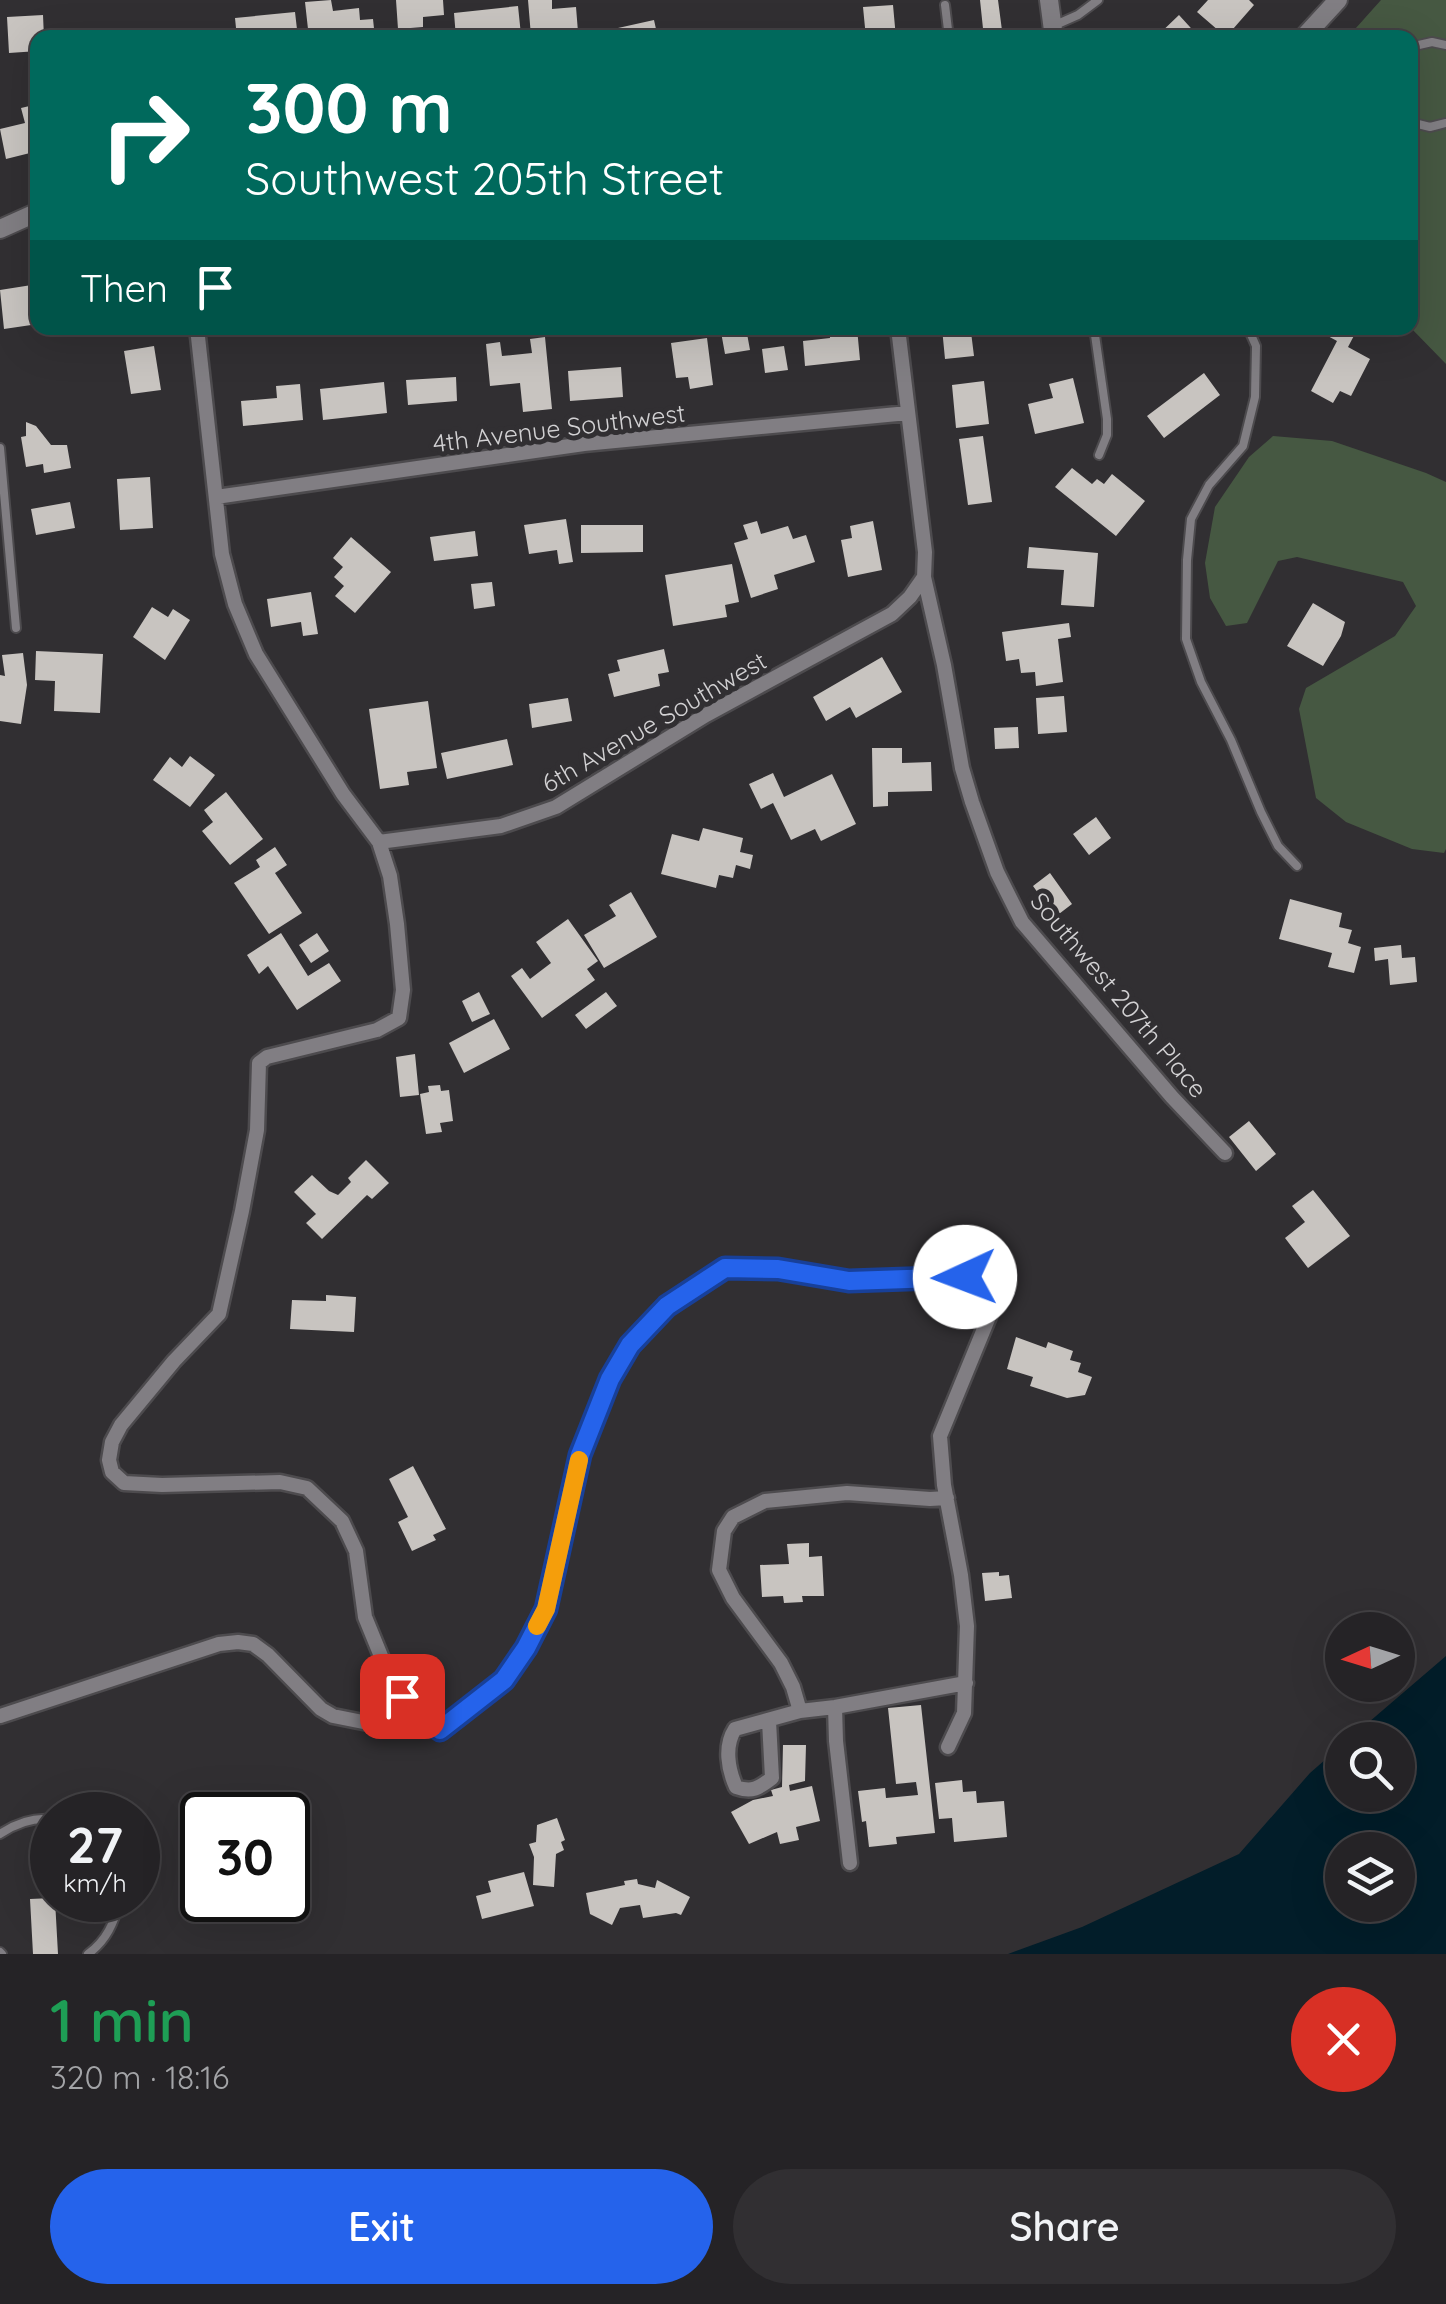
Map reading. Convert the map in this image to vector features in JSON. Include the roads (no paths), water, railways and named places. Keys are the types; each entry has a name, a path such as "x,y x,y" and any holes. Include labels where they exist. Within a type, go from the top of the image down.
{"street":[{"path":"1050,0 1053,30"},
{"path":"1310,30 1338,0"},
{"path":"0,229 30,216"},
{"path":"198,335 222,554 235,604 256,654 343,794 378,842 390,876 403,990 399,1018 378,1030 266,1057 259,1063 257,1130 219,1314 120,1425 109,1460 112,1472 124,1484 280,1482 307,1488 342,1520 356,1551 366,1617 392,1678 402,1696 440,1730"},
{"name":"Southwest 207th Place","path":"899,335 925,552 924,577 962,768 997,872 1022,922 1172,1097 1226,1153"},
{"name":"4th Avenue Southwest","path":"216,497 584,444 908,413"},
{"name":"6th Avenue Southwest","path":"378,842 501,826 556,806 706,715 892,614 924,577"},
{"path":"0,1716 220,1644 238,1642 253,1644 268,1655 321,1709 333,1716 378,1725 440,1730 504,1680 546,1609 580,1455 610,1379 630,1345 667,1306 725,1268 778,1269 849,1281 965,1277 993,1307 940,1436 965,1609 964,1713 948,1747"},
{"path":"800,1711 781,1664 733,1598 719,1570 724,1530 733,1516 765,1502 847,1493 947,1498"},
{"path":"769,1721 772,1778 758,1789 746,1791 736,1787 728,1747 735,1729 800,1711 966,1683"},
{"path":"835,1708 850,1863"}],"lane":[{"path":"1056,30 1098,0"},
{"path":"945,5 948,30"},
{"path":"1418,44 1446,46"},
{"path":"1418,124 1430,127 1446,123"},
{"path":"1095,335 1107,419 1107,434 1099,456"},
{"path":"1251,335 1256,346 1255,397 1243,446 1209,485 1190,519 1186,640 1201,682 1261,812 1278,846 1297,866"},
{"path":"0,448 16,628"},
{"path":"0,1834 30,1820"},
{"path":"88,1954 99,1946 114,1922"}],"water":[{"path":"1446,1656 1446,1954 1008,1954 1082,1927 1239,1854 1325,1760 1325,1812 1415,1812 1415,1722 1369,1722 1392,1702 1415,1702 1415,1683"}]}
